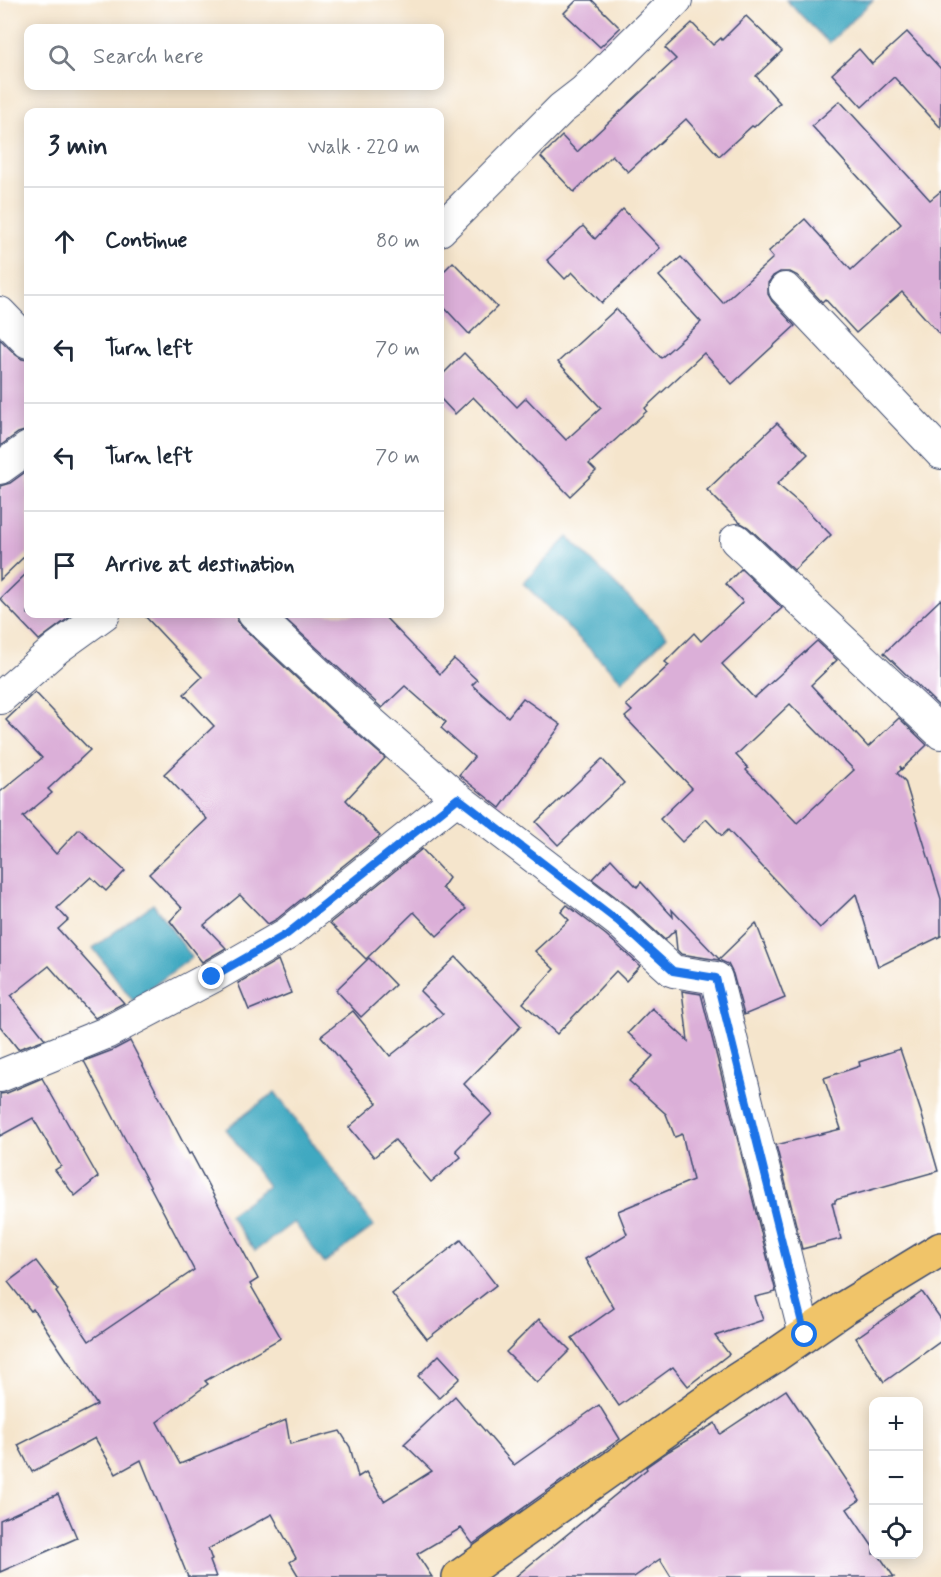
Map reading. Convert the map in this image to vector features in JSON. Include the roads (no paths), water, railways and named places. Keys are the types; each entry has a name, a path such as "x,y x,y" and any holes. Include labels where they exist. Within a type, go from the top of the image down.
{"main road":[{"path":"459,1577 734,1382 844,1308 941,1249"}],"street":[{"path":"444,226 561,109 583,92 676,0"},
{"path":"785,289 941,453"},
{"path":"0,313 24,338"},
{"path":"0,468 24,451"},
{"path":"736,540 941,733"},
{"path":"0,698 57,648 98,618"},
{"path":"258,618 358,711 458,798 618,921 673,971 716,978 805,1335"},
{"path":"0,1076 106,1033 287,934 458,798"}],"water":[{"path":"786,0 873,0 829,43"},
{"path":"568,537 667,636 622,681 523,583"},
{"path":"153,904 192,957 133,1001 93,948"},
{"path":"275,1092 374,1226 324,1263 294,1222 255,1251 229,1215 268,1186 226,1129"}]}
